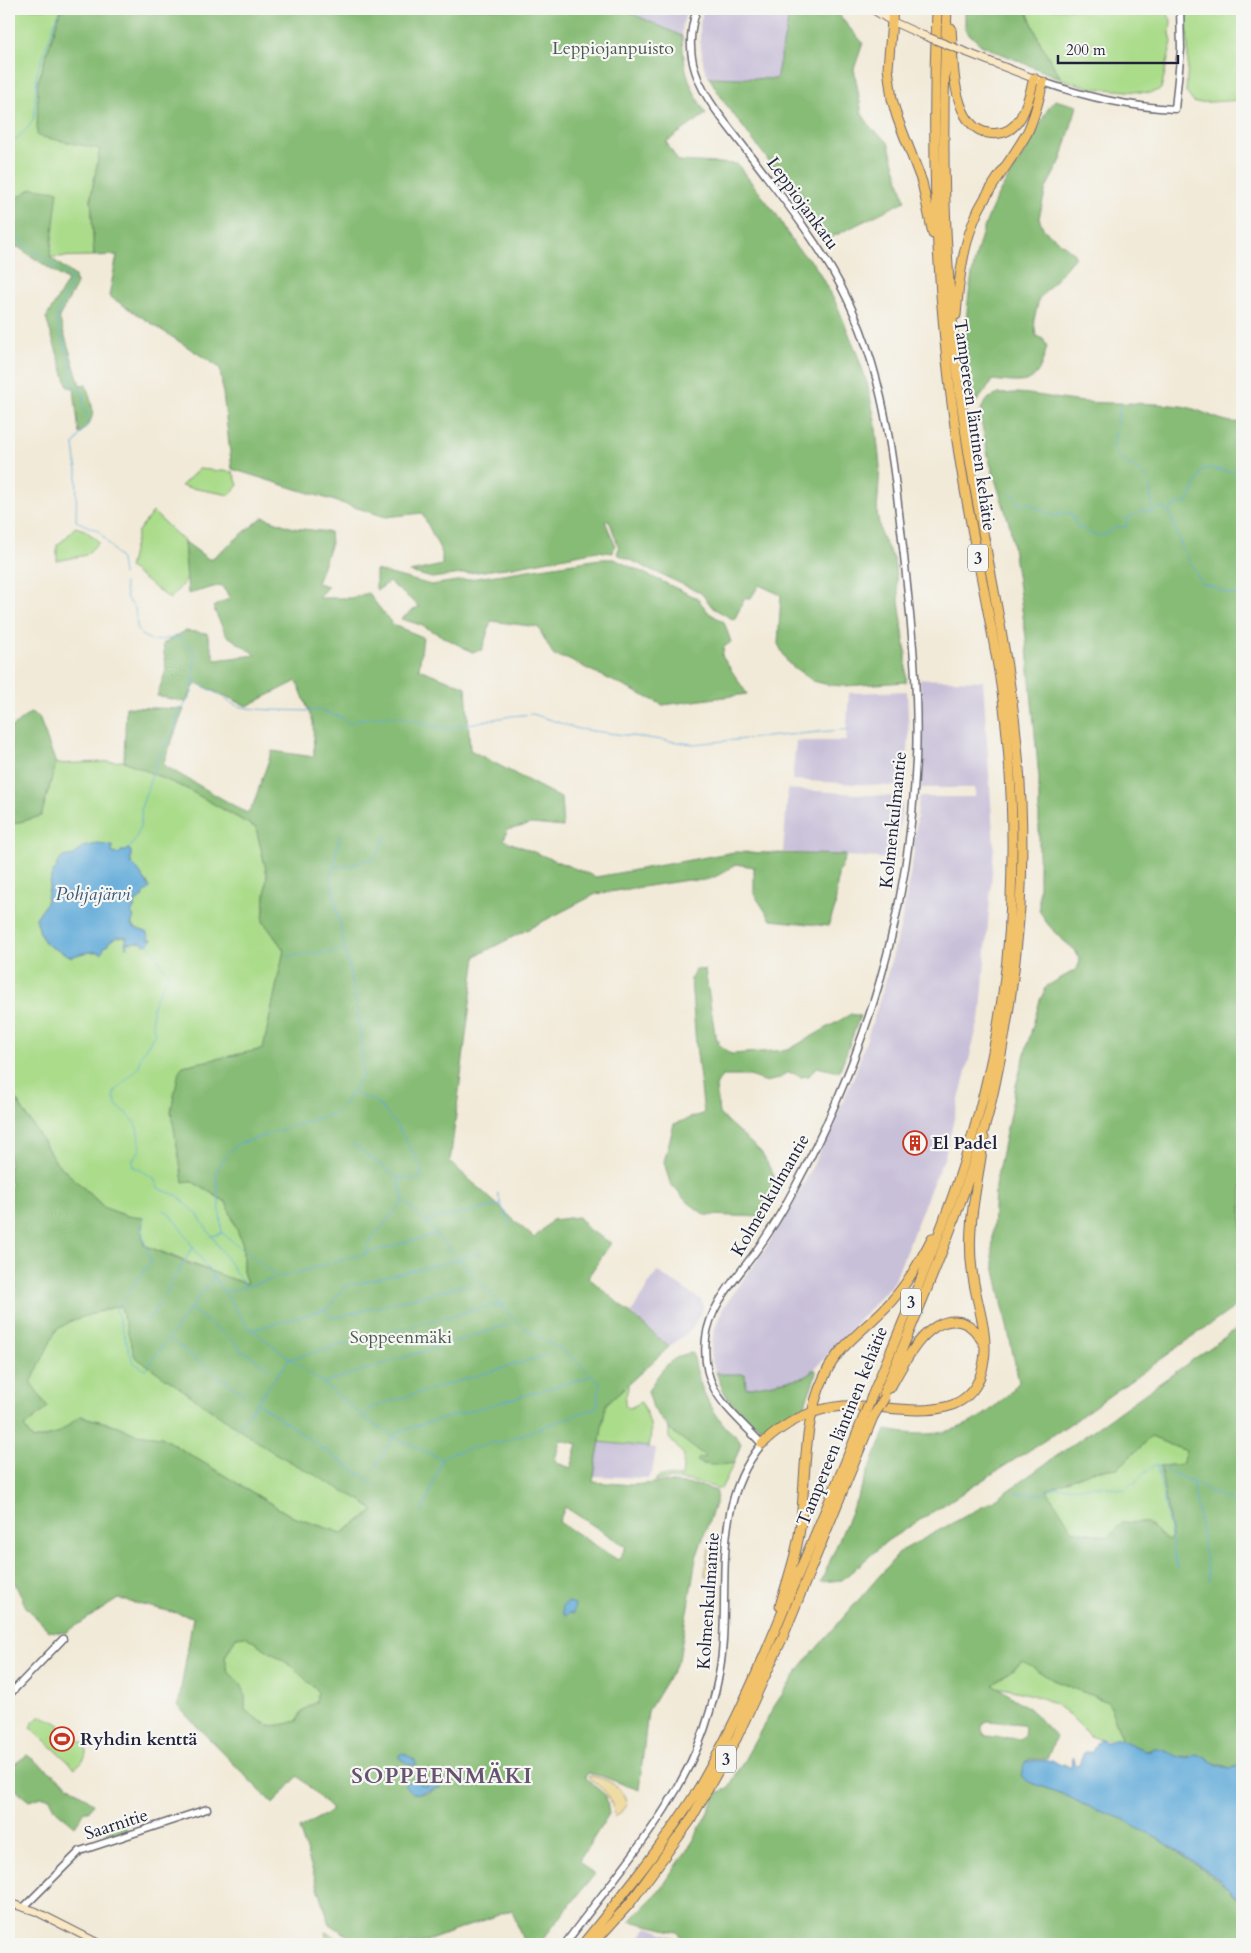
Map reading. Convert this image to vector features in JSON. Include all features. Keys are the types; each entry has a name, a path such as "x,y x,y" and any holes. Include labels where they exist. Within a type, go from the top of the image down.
{"highway":[{"path":"892,9 888,68 892,99 897,118 922,182 938,257"},
{"name":"Tampereen läntinen kehätie","path":"593,1944 635,1896 690,1821 733,1745 775,1655 874,1417 949,1207 976,1122 993,1048 1006,964 1013,843 1007,733 999,672 956,434 945,340 938,257 934,112 937,9"},
{"path":"948,9 956,88 964,112 978,129 996,134 1015,126 1024,115 1039,80"},
{"name":"Tampereen läntinen kehätie","path":"583,1944 656,1851 699,1786 744,1702 864,1416 880,1397 956,1215 988,1113 1006,1031 1020,905 1022,844 1020,795 1016,732 1008,672 977,506 954,340 946,239 944,173 943,112 948,9"},
{"path":"954,340 962,261 970,233 977,212 993,183 1027,132 1037,107 1039,80"},
{"path":"762,1444 787,1423 812,1412 844,1406 921,1411 946,1407 962,1399 976,1384 983,1367 985,1346 971,1270 970,1236 988,1113"},
{"path":"770,1643 799,1535 812,1412 821,1382 831,1362 886,1307 904,1285 925,1252 949,1207"},
{"path":"880,1397 920,1341 938,1324 952,1321 966,1324 975,1330 985,1346"}],"main road":[{"path":"872,9 891,21 920,34 1039,80"},
{"path":"9,1903 24,1907 54,1920 100,1944"}],"street":[{"name":"Leppiojankatu","path":"697,9 693,22 691,45 692,60 701,86 718,113 810,236 843,291 868,348 888,423"},
{"path":"1039,80 1093,97 1130,105 1175,109 1182,42 1180,9"},
{"name":"Kolmenkulmantie","path":"565,1944 655,1822 678,1787 702,1735 710,1712 722,1656 726,1537 731,1506 745,1466 762,1444 725,1407 713,1388 705,1354 708,1327 717,1305 762,1243 791,1194 821,1136 850,1072 882,974 895,927 907,856 917,739 914,656 888,423"},
{"path":"9,1695 63,1639"},
{"name":"Saarnitie","path":"24,1907 80,1851 207,1809"}],"shaded area":[{"path":"622,9 687,9 682,36"},
{"path":"703,9 792,9 790,11 777,79 709,77 704,67 700,40 700,24"},
{"path":"920,679 983,681 994,847 981,1012 944,1159 894,1282 810,1374 805,1377 746,1388 745,1374 722,1374 716,1372 712,1362 711,1349 714,1330 723,1308 768,1245 794,1202 825,1142 855,1074 883,990 901,925 913,858 919,797 975,797 975,788 920,788 922,734"},
{"path":"907,691 909,737 905,787 792,780 796,741 846,741 849,693"},
{"path":"788,789 899,797 902,804 896,859 783,852"},
{"path":"657,1271 701,1300 703,1304 703,1309 692,1329 669,1347 631,1313"},
{"path":"598,1442 656,1448 652,1473 648,1478 594,1476"},
{"path":"648,1927 674,1937 688,1944 634,1944"}],"green space":[{"path":"9,9 61,9 38,82 100,149 91,196 94,256 50,257 9,203"},
{"name":"Leppiojanpuisto","path":"61,9 622,9 682,36 688,77 706,114 666,142 678,161 737,164 777,215 795,246 814,264 837,305 856,351 867,383 875,420 880,466 877,512 881,535 894,560 906,655 906,682 844,686 813,681 788,663 778,644 781,595 759,585 751,598 745,598 734,620 713,608 701,593 617,554 619,548 609,520 605,521 615,545 613,553 597,551 513,567 432,578 410,572 442,565 442,553 422,513 386,517 232,469 220,368 109,296 117,255 94,256 91,196 100,149 37,136 38,82"},
{"path":"792,9 835,9 863,43 854,69 862,114 872,129 888,142 905,201 828,239 724,102 709,77 776,79 790,11"},
{"path":"965,9 1026,9 1040,42 1061,79 981,45 965,30"},
{"path":"1026,9 1165,9 1171,20 1170,34 1172,42 1161,89 1151,93 1092,88 1061,79 1040,42"},
{"path":"1187,9 1242,9 1242,100 1194,103 1186,92 1188,61"},
{"path":"1055,100 1077,106 1061,160 1046,188 1039,218 1044,230 1073,252 1075,257 1039,299 1034,320 1036,336 1043,339 1047,346 1035,375 1030,380 1023,382 992,380 977,401 971,399 967,375 966,324 972,272 978,247 995,201 1034,138 1047,110"},
{"path":"32,188 58,191 50,257 75,276 76,286 59,317 80,385 86,384 93,411 90,422 79,434 74,388 68,387 46,318 68,281 18,247 9,249 9,203"},
{"path":"1016,393 1084,402 1188,407 1219,419 1242,422 1242,1302 1061,1430 887,1541 842,1580 821,1582 886,1430 912,1434 950,1431 976,1420 988,1412 1010,1393 1019,1382 992,1256 995,1186 1015,1089 1040,1000 1047,986 1077,969 1080,961 1075,950 1058,936 1046,922 1039,909 1039,778 1026,637 1010,526 989,460 980,416 982,407 989,398 999,394"},
{"path":"199,469 233,472 238,485 230,495 181,486"},
{"path":"153,512 184,541 187,579 170,599 129,568 138,531"},
{"name":"Soppeenmäki","path":"263,517 293,528 330,532 331,543 317,583 328,586 318,598 351,598 368,593 393,625 423,637 419,669 466,687 470,750 561,798 563,827 532,824 507,830 504,840 596,877 734,852 846,855 838,874 835,908 828,926 771,920 754,894 754,867 736,864 719,875 708,879 688,880 596,894 476,956 450,1162 534,1238 552,1220 578,1217 589,1230 611,1243 588,1277 669,1347 606,1404 593,1482 633,1485 664,1482 696,1485 717,1491 716,1501 696,1558 679,1660 648,1711 639,1790 601,1776 588,1773 585,1777 606,1796 609,1814 579,1861 594,1875 539,1944 524,1944 512,1910 419,1944 361,1944 330,1924 299,1829 332,1810 298,1776 273,1804 178,1707 193,1617 118,1599 65,1633 49,1631 26,1607 11,1575 9,1575 9,1186 11,1184 9,1181 9,1088 56,1162 105,1208 127,1216 143,1218 144,1245 187,1263 247,1284 243,1272 243,1245 226,1202 191,1181 183,1182 171,1111 179,1071 183,1066 263,1049 284,950 263,921 267,874 256,828 187,789 124,761 126,707 184,709 163,764 247,813 253,805 272,751 314,757 313,722 297,681 247,706 196,683 186,702 157,696 166,670 163,644 185,631 207,633 215,660 256,655 226,635 213,607 230,598 221,585 188,594 184,541 210,560","holes":["120,1305 135,1357 271,1451 362,1501 374,1511 342,1533 293,1517 161,1437 135,1434 118,1426 80,1416 57,1434 33,1440 24,1427 48,1407 31,1383 56,1330 73,1320","560,1440 578,1444 571,1468 557,1463 555,1460","565,1507 626,1547 618,1560 559,1522","245,1636 292,1666 318,1692 316,1702 302,1711 297,1721 274,1726 264,1723 245,1710 243,1688 238,1680 228,1672 225,1657 236,1637","432,1783 435,1788 427,1793 413,1793 406,1784 422,1785 425,1787"]},
{"path":"75,527 85,530 99,542 86,555 57,561 57,545"},
{"path":"600,559 614,559 697,598 709,613 724,622 731,642 724,647 722,656 747,694 663,705 567,659 554,656 538,627 491,621 482,650 472,652 421,625 401,619 419,606 389,582 378,590 376,589 376,570 431,585"},
{"path":"30,713 39,717 56,764 41,816 9,825 9,732 12,727"},
{"path":"124,761 187,789 256,828 267,874 263,921 284,950 263,1049 183,1066 191,1181 226,1202 243,1245 243,1272 247,1285 144,1245 141,1231 143,1218 127,1216 105,1208 56,1162 9,1088 9,825 41,816 56,764","holes":["98,844 113,847 111,853 119,854 127,851 133,866 149,885 150,888 134,905 131,915 133,927 146,932 148,939 141,942 127,943 128,947 125,943 127,937 115,937 99,951 78,954 72,957 41,937 36,918 46,903 52,874 63,857 74,855 82,847"]},
{"path":"695,969 705,970 715,1034 720,1046 731,1054 788,1050 851,1014 860,1016 839,1072 816,1067 809,1076 800,1077 793,1073 786,1073 779,1079 765,1082 750,1076 722,1076 716,1086 719,1114 761,1152 781,1188 764,1217 705,1215 685,1200 670,1183 664,1162 674,1124 704,1113 691,979"},
{"path":"120,1305 374,1511 342,1533 293,1517 161,1437 135,1434 118,1426 80,1416 57,1434 33,1440 24,1427 48,1407 30,1384 56,1330 73,1320"},
{"path":"1242,1325 1242,1766 1231,1768 1192,1756 1180,1758 1151,1750 1144,1751 1141,1748 1135,1747 1123,1741 1108,1702 1053,1680 1023,1662 993,1684 1030,1709 1056,1737 1047,1759 1030,1759 1025,1762 1031,1783 1062,1794 1096,1810 1124,1819 1137,1828 1155,1836 1229,1888 1242,1902 1242,1944 690,1944 677,1932 630,1921 661,1889 693,1841 718,1792 728,1789 775,1705 802,1665 901,1551 993,1501","holes":["1151,1437 1186,1451 1182,1464 1160,1466 1172,1538 1168,1541 1147,1523 1122,1522 1109,1537 1072,1530 1047,1490 1091,1471 1118,1468","988,1721 1022,1724 1025,1727 1024,1736 1020,1739 986,1736 982,1731 982,1727"]},
{"path":"692,1353 701,1386 709,1402 725,1426 738,1438 741,1444 734,1463 710,1465 697,1461 699,1458 706,1457 669,1429 653,1408 648,1391 656,1378 671,1361 684,1354"},
{"path":"812,1370 816,1370 816,1373 805,1405 768,1428 749,1421 734,1408 716,1372 722,1374 745,1374 746,1388 805,1377"},
{"path":"628,1384 625,1398 626,1407 630,1408 641,1402 650,1424 649,1447 598,1442 606,1404"},
{"path":"669,1429 707,1457 700,1464 734,1463 721,1489 672,1479 655,1481 658,1477 663,1476 682,1477 684,1455 669,1438"},
{"path":"1151,1437 1186,1451 1183,1465 1160,1466 1172,1538 1168,1541 1109,1537 1072,1530 1046,1490 1091,1471 1118,1468"},
{"path":"245,1636 292,1666 318,1692 316,1702 302,1711 297,1721 274,1726 269,1725 244,1710 245,1694 228,1672 225,1657 236,1637"},
{"path":"1023,1661 1053,1680 1108,1702 1123,1741 1090,1737 1079,1724 1059,1707 1039,1697 997,1687 993,1684"},
{"name":"Ryhdin kenttä","path":"42,1716 63,1727 84,1744 86,1753 81,1763 75,1768 30,1727 34,1721"},
{"path":"27,1755 93,1803 89,1811 85,1811 75,1826 56,1810 50,1798 42,1797 29,1801 15,1789 13,1778 9,1771 9,1762 13,1765"},
{"path":"117,1818 129,1833 99,1844"},
{"path":"325,1932 347,1944 328,1944"}],"sand":[{"path":"709,1548 717,1550 716,1578 705,1576"},
{"path":"591,1776 614,1784 622,1792 627,1804 615,1817 609,1798 588,1777"}],"water":[{"name":"Pohjajärvi","path":"98,844 113,846 112,853 119,854 121,851 128,849 131,851 132,864 150,888 144,896 135,902 135,907 131,913 134,916 131,925 146,932 149,935 148,939 152,939 150,943 145,945 141,942 127,943 128,947 126,947 127,937 118,937 105,946 102,953 87,952 72,957 46,944 36,918 46,903 52,873 57,869 56,865 63,857 74,855 82,847"},
{"path":"569,1602 575,1604 573,1614 569,1613 566,1616 563,1614 562,1606"},
{"path":"1101,1739 1106,1742 1120,1739 1144,1751 1158,1748 1183,1758 1198,1754 1220,1766 1231,1768 1242,1766 1242,1902 1220,1880 1155,1836 1137,1828 1124,1819 1096,1810 1062,1794 1031,1783 1021,1775 1025,1762 1028,1761 1052,1760 1071,1768 1072,1758 1074,1758 1074,1765 1079,1764 1084,1752 1091,1752"},
{"path":"403,1753 414,1759 417,1765 409,1764 399,1758 399,1755"},
{"path":"412,1779 425,1787 431,1781 433,1784 440,1785 440,1788 423,1793 415,1793 405,1787 405,1784"}],"waterway":[{"path":"9,146 27,129 34,118 37,73 58,14"},
{"path":"9,222 23,244 71,278 56,320 71,365 72,385 81,389 84,394 83,403 88,418 87,426 74,445 77,471 76,521 99,531 121,560 123,575"},
{"path":"1120,404 1113,448 1118,456 1149,479 1152,511"},
{"path":"1171,510 1179,503 1187,504 1203,469 1242,472"},
{"path":"1010,494 1013,495 1021,506 1024,503 1030,503 1042,511 1057,517 1061,512 1072,514 1077,527 1086,530 1090,534 1100,536 1109,533 1115,527 1126,527 1126,518 1140,511 1152,512 1161,508 1169,511 1183,550 1201,583 1215,587 1225,593 1236,595 1242,604"},
{"path":"124,583 127,599 135,608 137,626 141,635 153,641 180,637 195,652 192,693 177,717 176,730 168,739 156,763 141,808 139,830 135,841 128,849"},
{"path":"193,683 210,689 238,706 273,710 319,710 343,718 346,723 353,723 357,719 396,716 447,728 511,716 533,714 578,729 693,744 851,729"},
{"path":"333,866 340,835"},
{"path":"222,1233 216,1172 224,1158 235,1145 339,1111 362,1076 362,1044 355,997 330,877 333,867 349,866 376,857 386,836"},
{"path":"148,944 169,975 157,996 152,1010 155,1034 140,1057 139,1066 114,1093 116,1105 129,1115 137,1128 140,1150 133,1159 133,1166 154,1178 158,1188 178,1196 197,1214 245,1286"},
{"path":"288,956 344,951"},
{"path":"353,1092 359,1096 369,1098 382,1108 401,1132 422,1168 420,1179 398,1178"},
{"path":"353,1144 398,1178 403,1200 427,1223 498,1302 501,1302 515,1320 534,1334 565,1352 600,1382 597,1407 497,1444 495,1442 448,1454 442,1459 422,1513"},
{"path":"498,1193 501,1205 511,1224"},
{"path":"364,1254 372,1238 403,1201"},
{"path":"427,1223 429,1220 501,1205"},
{"path":"163,1209 171,1215 248,1327 323,1383 365,1418 392,1436 442,1459"},
{"path":"143,1218 141,1231 151,1261 116,1310 133,1362 145,1370 214,1276"},
{"path":"212,1236 222,1233 278,1277"},
{"path":"226,1292 436,1234"},
{"path":"145,1321 151,1317 193,1247"},
{"path":"252,1330 330,1308 340,1292 351,1284 460,1259 480,1252 482,1256"},
{"path":"325,1310 333,1318 472,1283"},
{"path":"235,1432 289,1359 492,1305 503,1307"},
{"path":"190,1308 238,1345 240,1351 245,1352 270,1369"},
{"path":"323,1383 510,1324"},
{"path":"169,1339 245,1395"},
{"path":"365,1418 371,1407 550,1354"},
{"path":"376,1467 396,1432 592,1376"},
{"path":"258,1403 378,1487"},
{"path":"1016,1493 1044,1494 1052,1488 1104,1486 1124,1490 1131,1484 1135,1484 1139,1478 1156,1464"},
{"path":"1157,1465 1177,1568"},
{"path":"1157,1465 1242,1507"},
{"path":"1193,1483 1209,1580"}],"place":[{"name":"El Padel","path":"915,1143"},
{"name":"Ryhdin kenttä","path":"62,1739"}],"district":[{"name":"SOPPEENMÄKI","path":"442,1775"}]}
